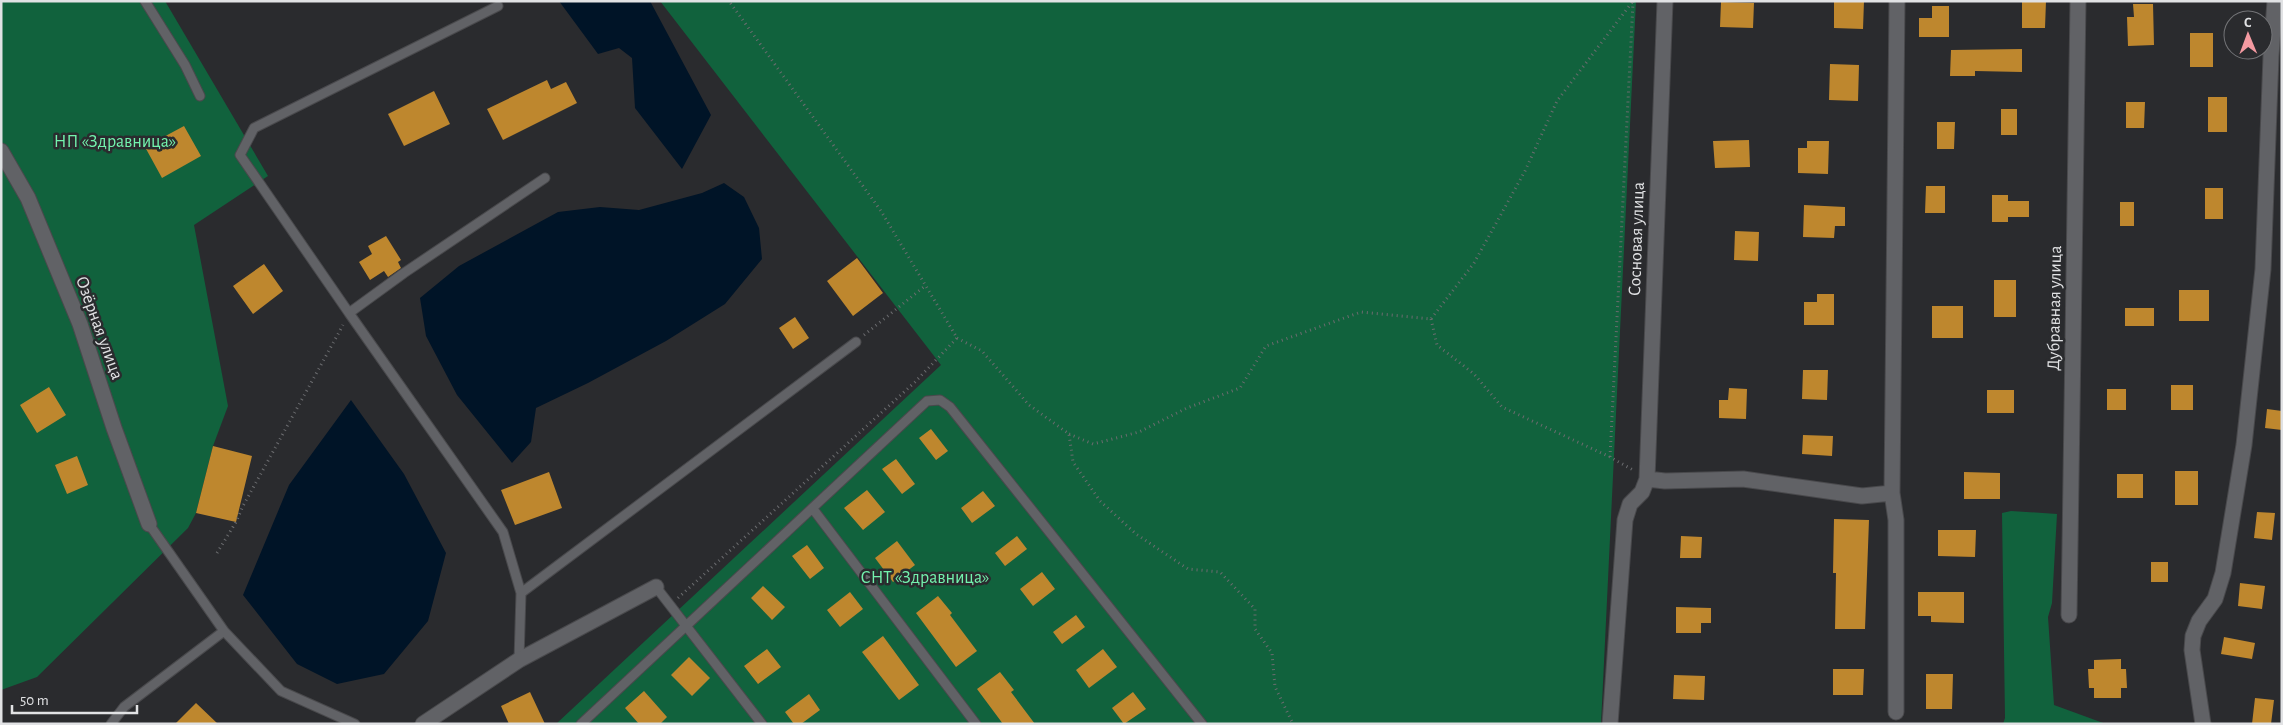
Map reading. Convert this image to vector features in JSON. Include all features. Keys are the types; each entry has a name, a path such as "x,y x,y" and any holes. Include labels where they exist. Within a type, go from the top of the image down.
{"street":[{"name":"Сосновая улица","path":"1647,479 1665,1"},
{"path":"1896,712 1896,520 1892,493 1897,1"},
{"name":"Дубравная улица","path":"2070,615 2078,1"},
{"path":"2203,724 2192,650 2193,636 2199,621 2215,599 2223,573 2244,445 2263,268 2271,56 2275,1"},
{"name":"Озёрная улица","path":"1,150 28,198 80,324 114,428 149,524"},
{"path":"1610,724 1625,520 1630,504 1642,492 1647,479 1665,481 1743,479 1862,496 1892,493"},
{"path":"423,724 519,660 656,587"}],"lane":[{"path":"145,1 184,65 200,96"},
{"path":"498,6 254,128 240,154 503,532 521,593 519,660"},
{"path":"349,313 404,273 546,178"},
{"path":"521,593 856,342"},
{"path":"581,724 927,401 940,400 950,407 1202,724"},
{"path":"813,509 976,724"},
{"path":"149,524 224,631 281,692 354,724"},
{"path":"656,587 762,724"},
{"path":"111,724 124,707 224,631"}],"path":[{"path":"729,1 881,211 957,338 982,351 1028,405 1069,434 1093,444 1139,432 1187,408 1240,388 1266,346 1361,312 1431,319"},
{"path":"1610,457 1633,1"},
{"path":"1431,319 1474,263 1525,171 1557,101 1633,1"},
{"path":"856,342 926,286"},
{"path":"217,553 236,522 349,313"},
{"path":"1431,319 1438,345 1474,374 1502,407 1610,457 1647,479"},
{"path":"670,605 915,382 957,338"},
{"path":"1069,434 1073,462 1100,501 1136,534 1188,569 1220,572 1255,609 1256,629 1272,652 1275,687 1294,724"}],"green space":[{"name":"НП «Здравница»","path":"1,1 165,1 268,176 194,225 228,406 213,446 196,513 188,528 37,677 1,690"},
{"name":"СНТ «Здравница»","path":"660,1 1636,1 1601,724 556,724 941,365"},
{"path":"2011,511 2057,514 2052,603 2048,617 2054,705 2106,724 2003,724 2005,718 2002,513"}],"water":[{"path":"559,1 650,1 711,115 682,169 635,108 632,58 619,48 598,54"},
{"path":"724,183 744,197 759,228 762,259 725,304 666,341 588,383 536,408 531,442 512,463 457,395 426,336 420,298 459,266 558,212 600,207 639,210 702,193"},
{"path":"351,400 404,474 446,553 428,621 384,674 337,684 297,664 243,595 289,485"}],"building":[{"path":"1834,1 1864,1 1863,29 1834,28"},
{"path":"2022,1 2046,1 2045,28 2022,28"},
{"path":"1721,2 1754,3 1753,28 1720,27"},
{"path":"2133,4 2153,4 2154,45 2128,46 2127,17 2134,17"},
{"path":"1932,6 1949,6 1949,37 1919,37 1919,18 1932,18"},
{"path":"2190,33 2213,33 2213,67 2190,67"},
{"path":"2022,49 2022,72 1975,71 1975,76 1950,76 1951,50"},
{"path":"1830,64 1859,65 1858,101 1829,100"},
{"path":"547,80 551,89 566,82 577,103 503,140 487,109"},
{"path":"434,91 450,124 404,146 388,114"},
{"path":"2208,97 2227,97 2227,132 2208,132"},
{"path":"2126,102 2145,102 2144,128 2126,128"},
{"path":"2001,109 2017,109 2017,135 2001,135"},
{"path":"1937,122 1955,122 1954,149 1937,149"},
{"path":"184,126 201,156 162,178 145,147"},
{"path":"1749,140 1750,167 1715,168 1713,141"},
{"path":"1807,141 1829,141 1828,174 1798,173 1798,148 1807,148"},
{"path":"1926,186 1945,186 1945,213 1925,213"},
{"path":"2205,188 2223,188 2223,219 2205,219"},
{"path":"1992,195 2008,195 2008,201 2029,201 2029,217 2008,217 2008,222 1992,222"},
{"path":"2120,202 2134,202 2134,226 2120,226"},
{"path":"1804,205 1845,207 1845,226 1835,226 1834,238 1803,237"},
{"path":"1735,231 1759,232 1758,261 1734,260"},
{"path":"386,236 401,260 398,262 401,268 388,277 384,271 370,280 359,262 372,254 368,246"},
{"path":"857,258 883,293 853,316 827,281"},
{"path":"264,264 283,291 253,314 233,286"},
{"path":"1994,280 2016,280 2016,317 1994,317"},
{"path":"2179,290 2209,290 2209,321 2179,321"},
{"path":"1817,294 1834,294 1834,325 1804,325 1804,302 1817,302"},
{"path":"1932,306 1963,306 1963,338 1932,338"},
{"path":"2125,308 2154,308 2154,326 2125,326"},
{"path":"795,317 809,338 793,349 779,328"},
{"path":"1803,370 1828,370 1827,400 1802,399"},
{"path":"2171,385 2193,385 2193,410 2171,410"},
{"path":"49,387 66,415 37,433 20,405"},
{"path":"1729,388 1747,389 1746,419 1719,418 1719,400 1728,400"},
{"path":"2107,389 2126,389 2126,410 2107,410"},
{"path":"1987,390 2014,390 2014,413 1987,413"},
{"path":"2267,409 2282,411 2282,430 2265,428"},
{"path":"931,429 948,451 936,460 919,438"},
{"path":"1803,435 1833,436 1832,456 1802,454"},
{"path":"213,446 252,456 236,522 196,513"},
{"path":"77,456 88,485 67,494 55,465"},
{"path":"896,459 915,484 902,494 882,469"},
{"path":"2175,471 2198,471 2198,505 2175,505"},
{"path":"549,472 562,508 515,525 501,490"},
{"path":"1964,472 2000,473 2000,499 1964,499"},
{"path":"2117,474 2143,474 2143,498 2117,498"},
{"path":"867,490 885,512 863,530 844,508"},
{"path":"983,491 995,506 972,523 961,508"},
{"path":"2257,512 2275,513 2272,540 2254,538"},
{"path":"1834,519 1869,520 1865,629 1835,629 1836,573 1833,573"},
{"path":"1938,530 1976,530 1975,557 1938,556"},
{"path":"1017,536 1027,549 1005,566 995,553"},
{"path":"1681,536 1702,537 1701,558 1680,558"},
{"path":"897,541 915,565 893,582 875,558"},
{"path":"807,545 824,568 810,579 792,556"},
{"path":"2151,562 2168,562 2168,582 2151,582"},
{"path":"1042,572 1055,589 1033,606 1020,589"},
{"path":"2240,583 2265,586 2262,609 2238,606"},
{"path":"763,586 785,607 772,620 751,598"},
{"path":"850,592 863,609 840,627 827,610"},
{"path":"1918,592 1964,592 1964,623 1931,622 1931,616 1918,616"},
{"path":"938,596 952,613 950,615 977,651 956,667 916,613"},
{"path":"1676,607 1711,608 1711,623 1701,623 1701,633 1676,633"},
{"path":"1076,615 1085,627 1062,644 1053,632"},
{"path":"883,636 919,685 899,700 862,652"},
{"path":"2224,637 2255,643 2252,659 2221,654"},
{"path":"767,649 781,667 758,684 744,666"},
{"path":"1103,649 1117,667 1089,688 1076,670"},
{"path":"689,657 710,678 692,696 671,675"},
{"path":"2121,659 2121,669 2126,669 2127,688 2121,688 2121,698 2094,698 2094,688 2089,688 2088,669 2094,669 2094,660"},
{"path":"1833,669 1864,669 1863,695 1833,695"},
{"path":"1000,672 1014,690 1011,692 1035,724 1003,724 977,689"},
{"path":"1926,674 1953,674 1952,709 1926,709"},
{"path":"1674,675 1705,676 1704,700 1673,699"},
{"path":"644,691 667,717 660,724 639,724 625,708"},
{"path":"530,692 545,724 509,724 501,706"},
{"path":"1133,692 1146,709 1124,724 1112,708"},
{"path":"809,694 820,710 801,724 794,724 785,712"},
{"path":"2255,698 2274,700 2271,724 2252,724"},
{"path":"196,703 218,724 175,724"}]}
